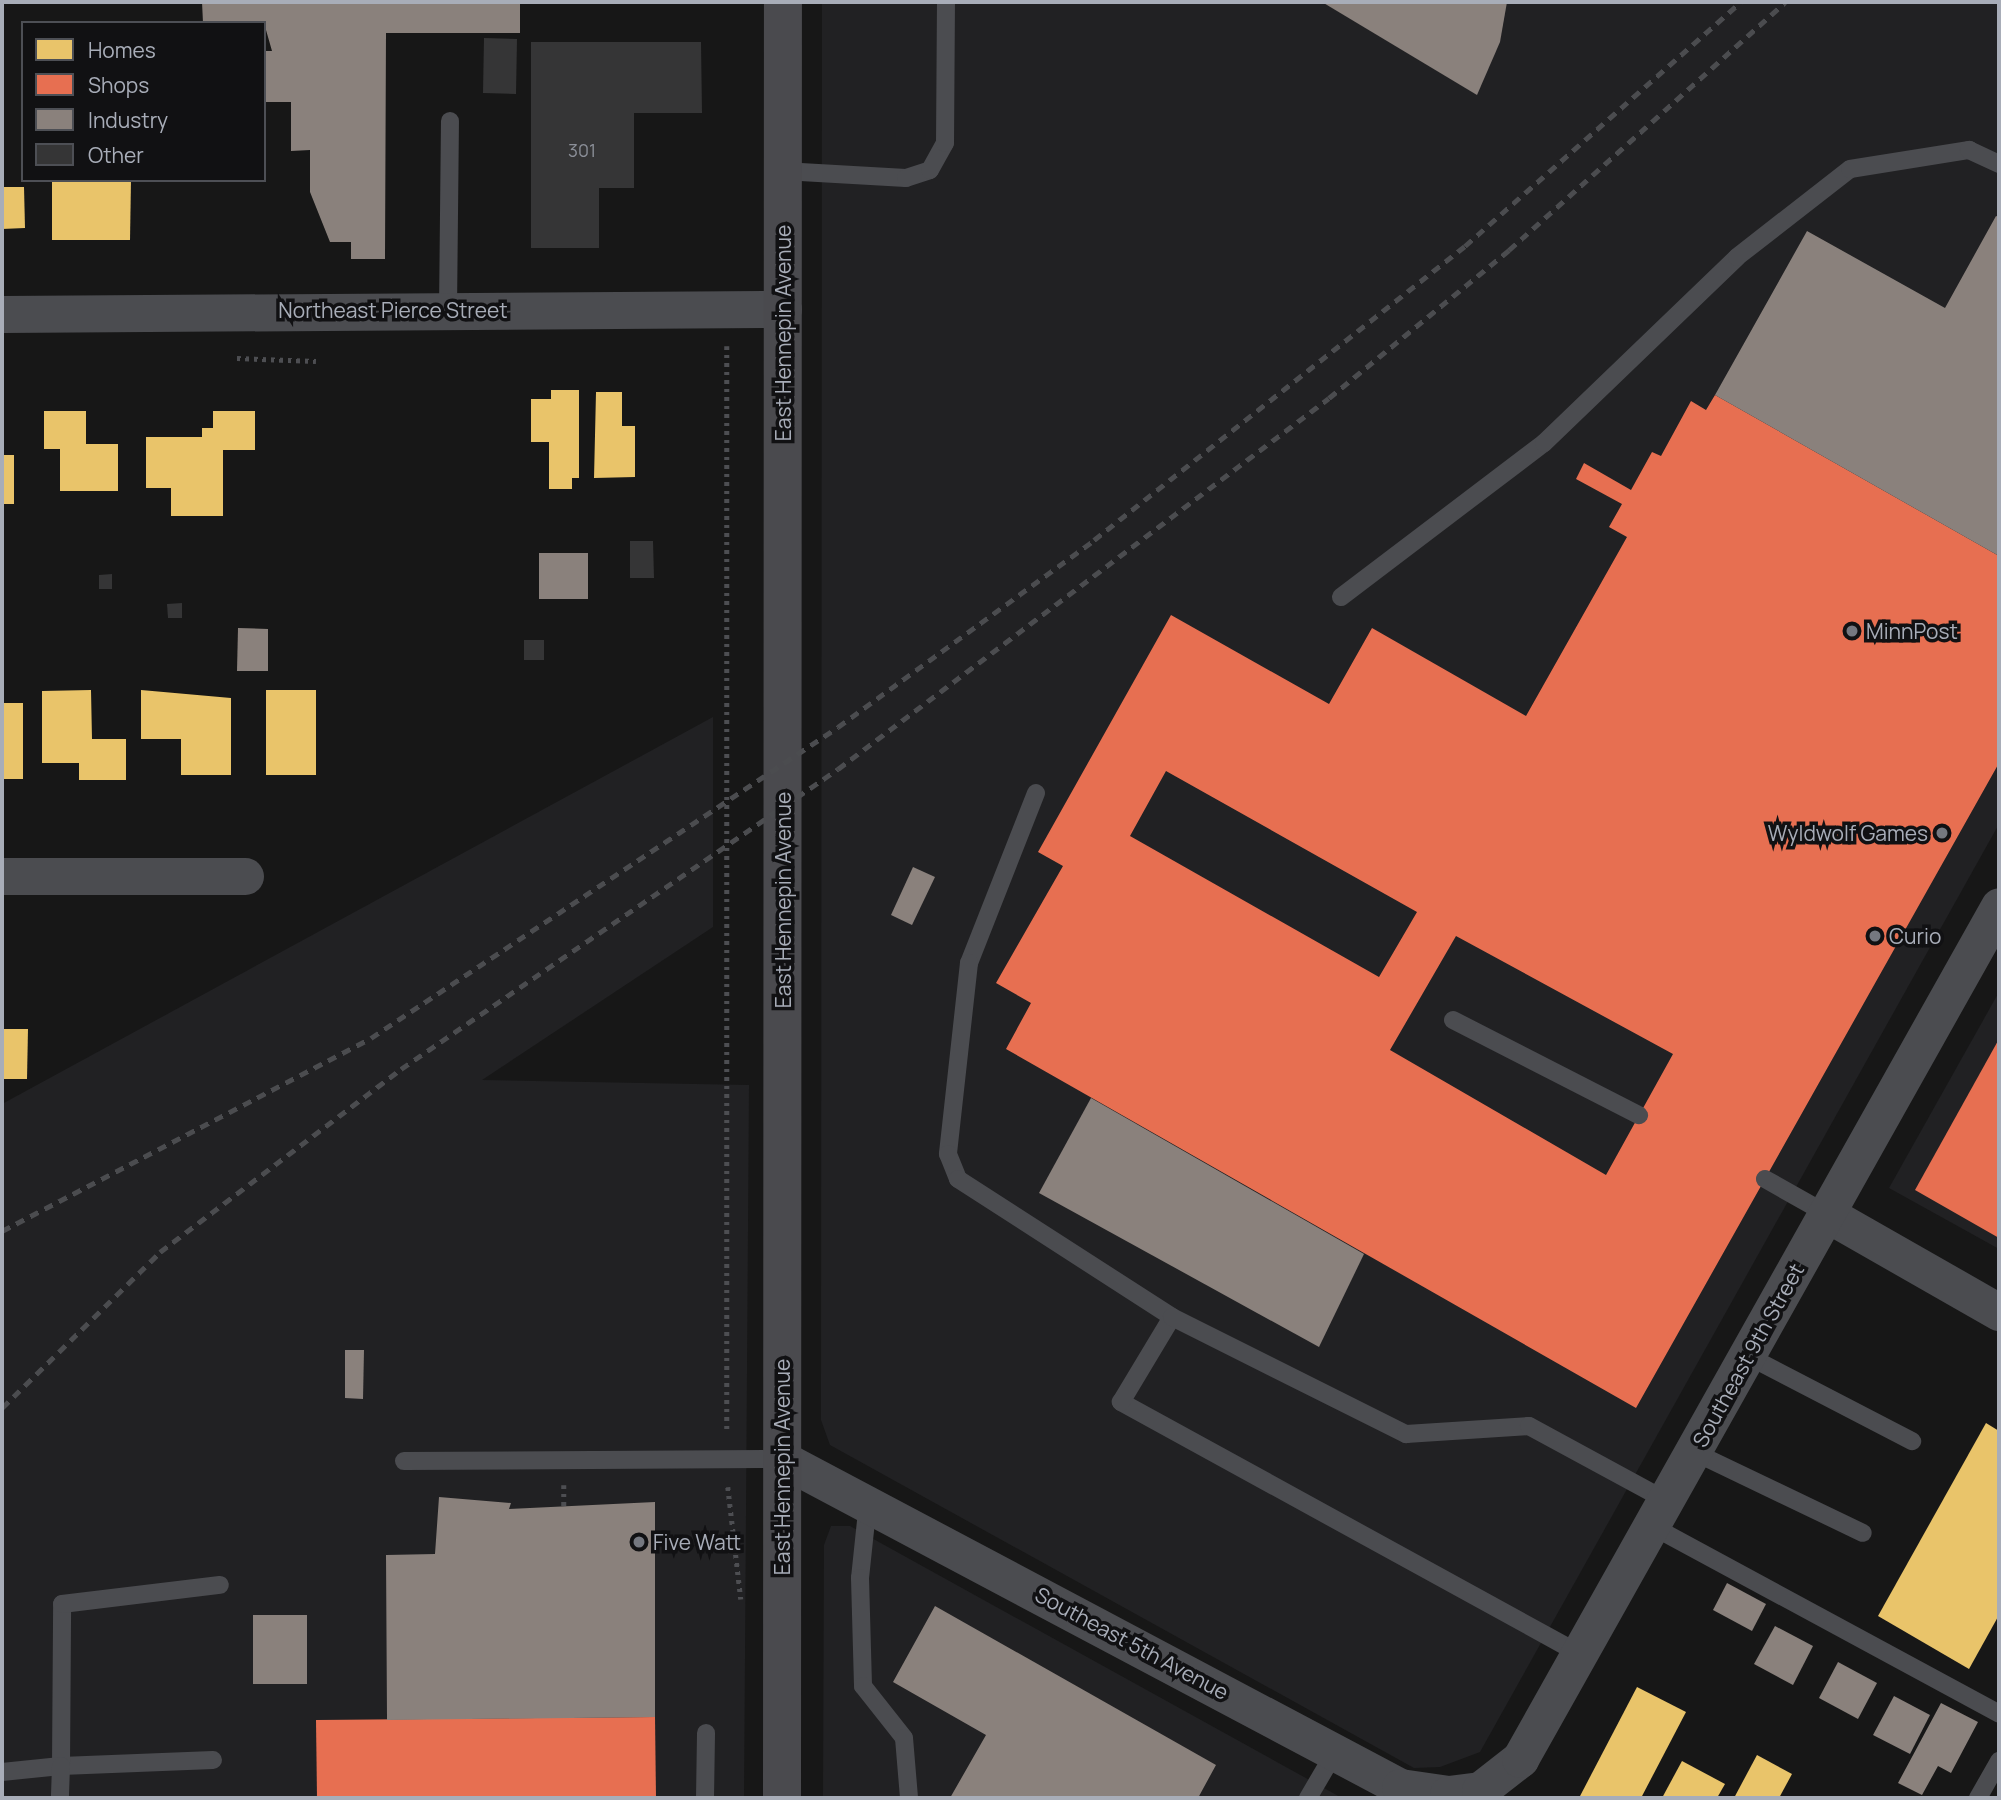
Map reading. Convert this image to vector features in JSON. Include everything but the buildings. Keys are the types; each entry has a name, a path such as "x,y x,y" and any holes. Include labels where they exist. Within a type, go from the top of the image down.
{"main road":[{"name":"East Hennepin Avenue","path":"782,1798 783,2"}],"street":[{"name":"Northeast Pierce Street","path":"2,314 783,309"},
{"path":"2,876 245,876"},
{"name":"Southeast 9th Street","path":"1482,1794 1520,1759 1999,906"},
{"path":"1827,1214 1999,1312"},
{"name":"Southeast 5th Avenue","path":"782,1459 868,1502 1400,1787 1448,1794 1482,1794"}],"lane":[{"path":"783,171 906,178 930,170 945,143 946,2"},
{"path":"448,310 450,121"},
{"path":"1341,597 1544,443 1737,257 1850,169 1969,150 1999,164"},
{"path":"1036,793 969,963 948,1154 958,1179 1172,1317 1406,1434 1530,1426 1659,1513 1999,1714"},
{"path":"1453,1020 1639,1115"},
{"path":"1765,1179 1827,1214"},
{"path":"1172,1317 1121,1402 1580,1654"},
{"path":"1748,1356 1912,1441"},
{"path":"1694,1452 1863,1533"},
{"path":"404,1461 782,1459"},
{"path":"868,1502 860,1578 863,1686 904,1738 909,1798"},
{"path":"60,1798 62,1604 220,1585"},
{"path":"705,1798 706,1733"},
{"path":"1308,1798 1335,1752"},
{"path":"2,1772 61,1766 214,1760"},
{"path":"1978,1798 1999,1761"}],"path":[{"path":"727,309 729,1530"},
{"path":"237,358 316,361"}],"shaded area":[{"path":"822,2 1999,2 1999,824 1480,1752 1440,1767 1414,1768 830,1445 821,1420"},
{"path":"713,717 713,927 482,1080 749,1085 744,1798 2,1798 2,1104"},
{"path":"1999,992 1999,1249 1889,1188"},
{"path":"831,1526 850,1526 1342,1798 823,1798 824,1545"}],"railway":[{"path":"2,1231 371,1038 838,727 1094,540 1465,246 1741,2"},
{"path":"2,1408 160,1252 401,1069 838,769 1329,398 1509,250 1785,2"}],"place":[{"name":"MinnPost","path":"1852,631"},
{"name":"Wyldwolf Games","path":"1942,833"},
{"name":"Curio","path":"1875,936"},
{"name":"Five Watt","path":"639,1542"}]}
